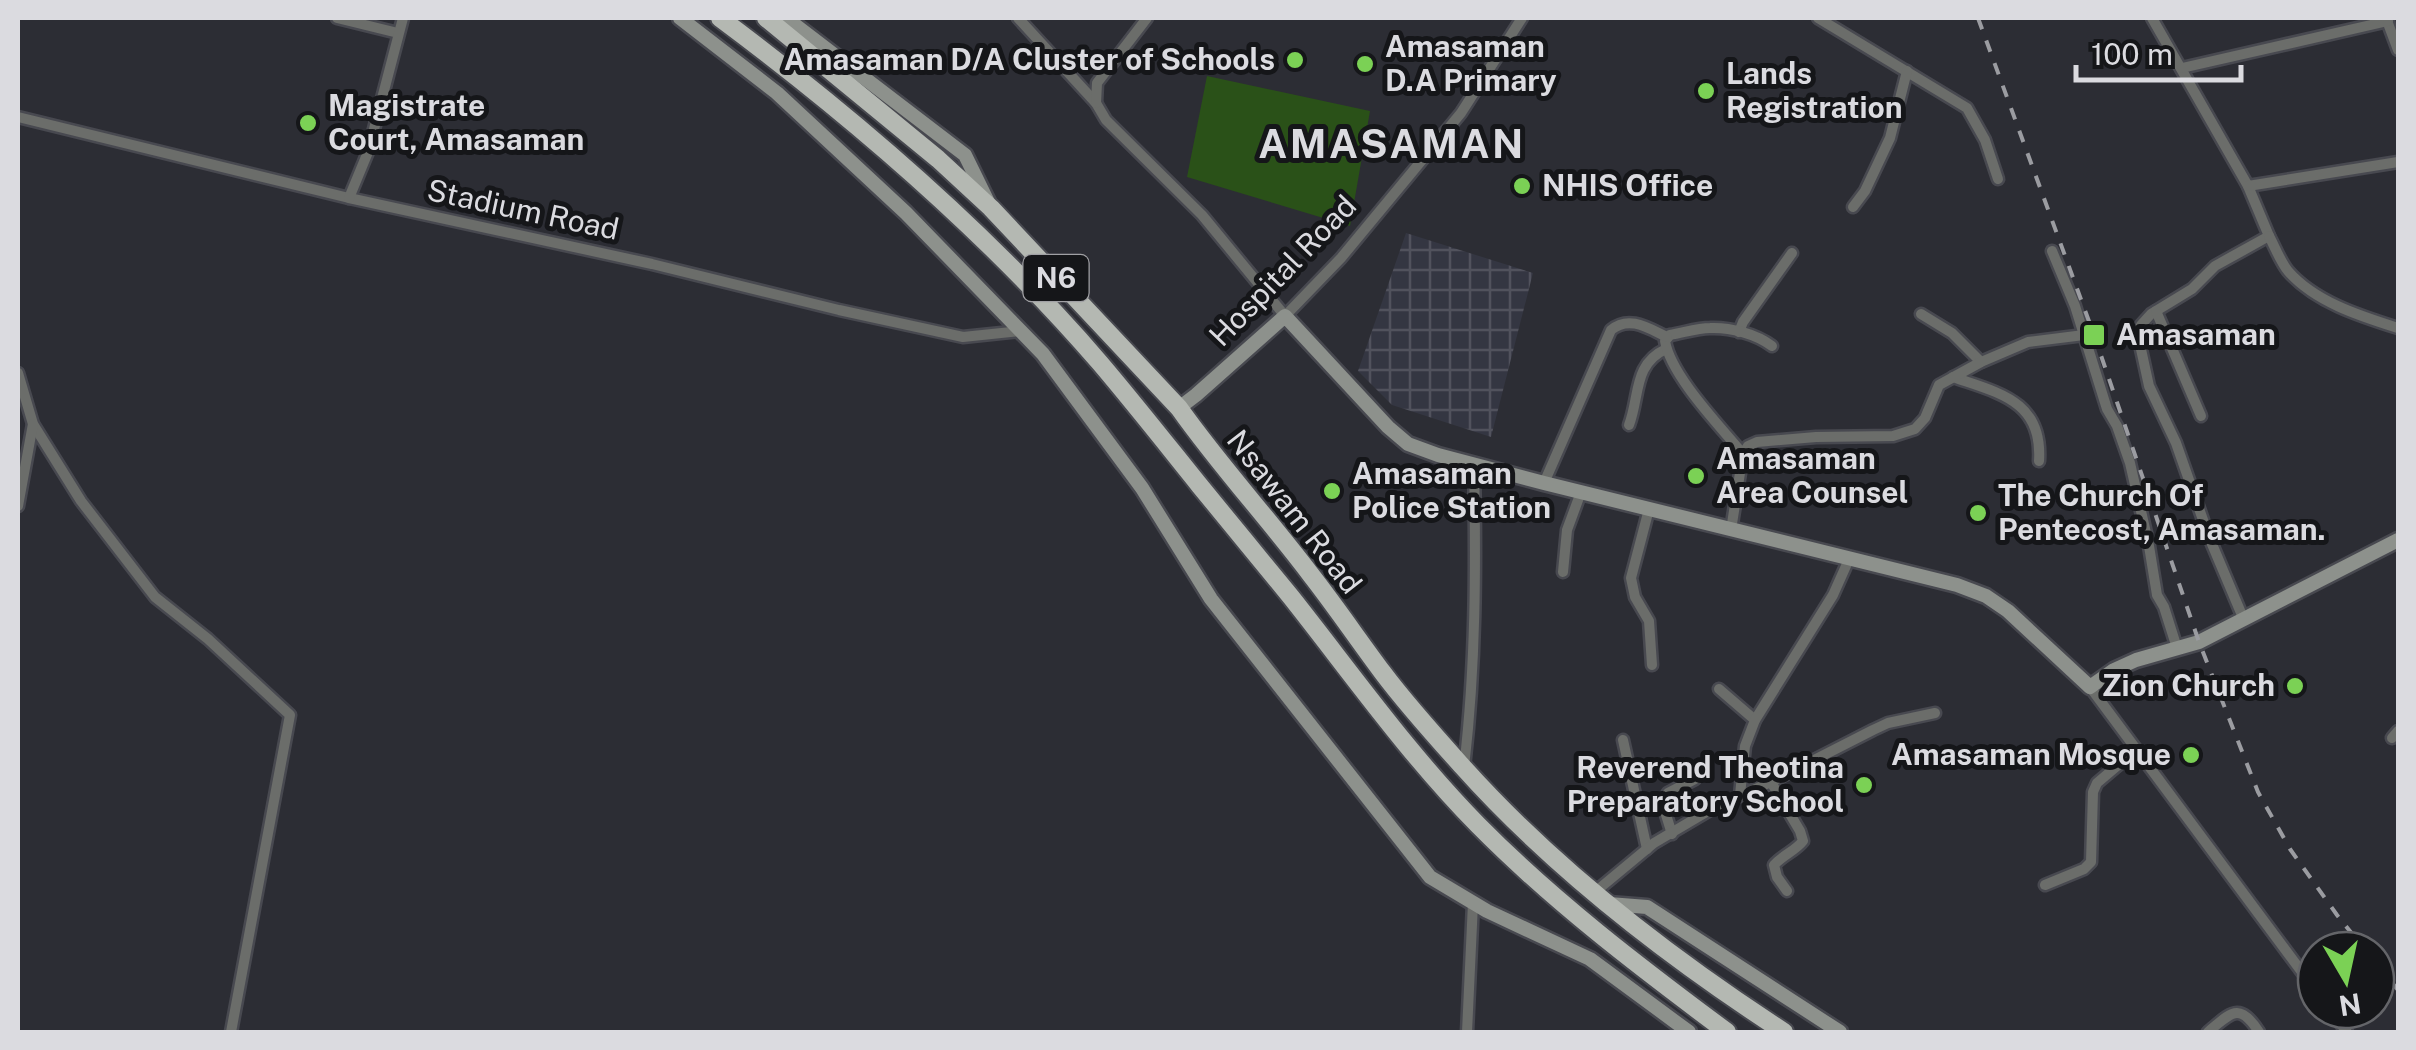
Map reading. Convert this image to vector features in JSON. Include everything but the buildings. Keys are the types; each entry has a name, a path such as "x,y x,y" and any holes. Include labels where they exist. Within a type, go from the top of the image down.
{"highway":[{"name":"Nsawam Road","path":"720,18 888,152 1017,273 1100,362 1378,710 1476,824 1630,960 1728,1032"},
{"name":"Nsawam Road","path":"766,18 938,159 991,208 1179,408 1386,677 1464,768 1553,856 1636,928 1721,992 1784,1032"}],"main road":[{"path":"680,18 777,93 906,212 1042,354 1142,488 1211,599 1430,877 1473,903 1590,959 1689,1032"},
{"path":"786,18 965,155 991,208"},
{"path":"1285,316 1408,444 1544,483 1957,585 1986,596 2008,611 2090,688 2114,670 2199,642 2398,540"},
{"name":"Hospital Road","path":"1179,408 1285,316"},
{"path":"1602,898 1647,907 1840,1032"}],"street":[{"path":"337,18 398,33"},
{"path":"349,198 368,152 403,18"},
{"path":"1018,18 1096,103 1106,120 1202,215 1285,316"},
{"path":"1096,103 1097,83 1147,18"},
{"name":"Hospital Road","path":"1285,316 1341,258 1461,113 1522,18"},
{"path":"1818,18 1968,108 1985,140 1998,179"},
{"path":"2152,18 2248,186 2268,236 2288,270 2318,296 2398,328"},
{"path":"2182,68 2387,19 2398,50"},
{"path":"1854,207 1890,138 1907,71"},
{"name":"Stadium Road","path":"18,116 349,198 963,337 1020,331"},
{"path":"2248,186 2398,162"},
{"path":"2244,620 2208,538 2176,444 2149,386 2139,340 2141,326 2156,311 2192,289 2216,266 2268,236"},
{"path":"2052,251 2130,463 2157,594 2178,648"},
{"path":"1740,332 1792,252"},
{"path":"2156,311 2201,416"},
{"path":"1921,314 1952,333 1981,362"},
{"path":"1544,483 1611,330 1621,323 1634,323 1666,343 1681,376 1743,454"},
{"path":"1629,425 1638,377 1670,334 1710,328 1740,332 1772,346"},
{"path":"1731,530 1743,454 1748,446 1816,436 1894,436 1916,429 1926,418 1939,385 1953,377 2028,342 2084,335"},
{"path":"18,373 33,424 81,501 155,597 208,639 290,715 232,1032"},
{"path":"1953,377 2005,394 2024,408 2036,426 2039,461"},
{"path":"18,506 33,424"},
{"path":"1464,768 1476,590 1474,464"},
{"path":"1563,572 1567,530 1581,492"},
{"path":"1649,509 1631,588 1649,621 1652,665"},
{"path":"1740,795 1744,746 1755,720 1833,595 1850,557"},
{"path":"2090,688 2296,964"},
{"path":"1719,689 1755,720"},
{"path":"1602,898 1647,849 1740,795 1873,730 1935,714"},
{"path":"1623,740 1647,849"},
{"path":"2046,885 2084,869 2091,862 2093,792 2097,783 2136,750"},
{"path":"1672,834 1662,802 1668,793 1695,779"},
{"path":"1771,782 1804,841 1774,866 1786,891"},
{"path":"1467,1032 1473,903"},
{"path":"2208,1032 2230,1014 2239,1012 2246,1015 2258,1032"}],"shaded area":[{"path":"1406,233 1533,273 1491,437 1392,405 1358,371"}],"green space":[{"path":"1207,76 1370,111 1350,226 1187,177"}],"railway":[{"path":"1978,18 2094,335 2199,642 2258,792 2290,849 2349,930"}],"place":[{"name":"Amasaman D/A Cluster of Schools","path":"1295,60"},
{"name":"Amasaman D.A Primary","path":"1365,64"},
{"name":"Lands Registration","path":"1706,91"},
{"name":"Magistrate Court, Amasaman","path":"308,123"},
{"name":"NHIS Office","path":"1522,186"},
{"name":"Amasaman","path":"2094,335"},
{"name":"Amasaman Area Counsel","path":"1696,476"},
{"name":"Amasaman Police Station","path":"1332,491"},
{"name":"The Church Of Pentecost, Amasaman.","path":"1978,513"},
{"name":"Zion Church","path":"2295,686"},
{"name":"Amasaman Mosque","path":"2191,755"},
{"name":"Reverend Theotina Preparatory School","path":"1864,785"}],"district":[{"name":"AMASAMAN","path":"1392,144"}]}
